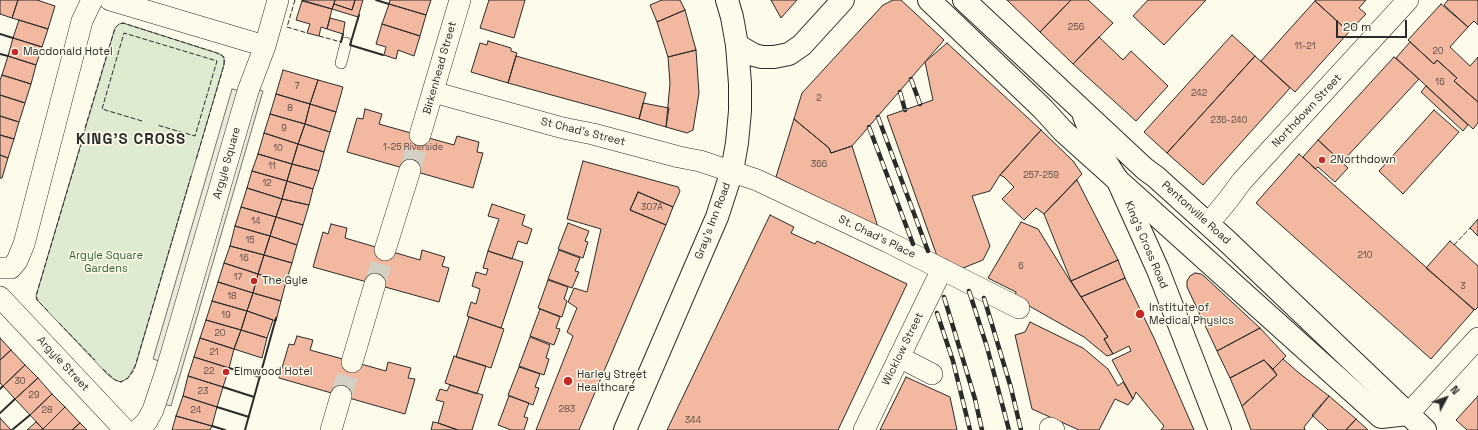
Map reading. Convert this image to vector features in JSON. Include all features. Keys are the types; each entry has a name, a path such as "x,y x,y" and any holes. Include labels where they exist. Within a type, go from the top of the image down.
{"main road":[{"name":"Gray's Inn Road","path":"625,430 717,217 732,171 737,143 740,111 740,84 737,45 727,0"},
{"path":"737,45 754,55 762,57 774,57 789,54 802,45 843,0"},
{"path":"929,0 1043,109 1063,131 1381,417 1408,414"},
{"name":"Pentonville Road","path":"964,0 1145,169 1156,177 1208,224 1349,356 1425,430"},
{"name":"King's Cross Road","path":"1080,108 1096,146 1118,181 1158,270 1220,430"}],"street":[{"path":"0,268 11,268 17,261 24,244 82,21 92,0"},
{"path":"110,0 265,46"},
{"name":"Argyle Square","path":"138,430 147,421 153,410 165,375 248,91 265,46 278,0"},
{"name":"Birkenhead Street","path":"420,136 460,0"},
{"name":"Northdown Street","path":"1208,224 1242,181 1408,0"},
{"name":"St Chad's Street","path":"433,92 563,128 700,161 732,171"},
{"path":"385,250 410,170"},
{"name":"St. Chad's Place","path":"732,171 757,180 942,269 1019,308"},
{"name":"Wicklow Street","path":"864,430 942,269"},
{"path":"352,362 375,284"},
{"name":"Argyle Street","path":"0,297 125,430"},
{"path":"1408,414 1478,338"},
{"path":"899,357 932,374"},
{"path":"331,430 341,396"}],"lane":[{"path":"341,63 346,43"}],"green space":[{"name":"Argyle Square Gardens","path":"123,23 217,53 222,55 225,61 136,364 128,378 121,382 108,375 39,302 36,296 115,28 119,24"}],"shaded area":[{"path":"232,89 241,91 162,362 153,359"},
{"path":"256,89 263,91 171,406 164,404"}],"building":[{"path":"0,0 18,0 12,18 0,14"},
{"path":"18,0 37,0 55,6 48,29 12,18"},
{"path":"302,0 335,0 332,9"},
{"path":"335,0 355,0 352,10 334,4"},
{"path":"355,0 363,0 358,17 332,9 334,4 352,10"},
{"path":"390,0 431,0 426,15 389,4"},
{"path":"489,0 525,0 514,38 480,28"},
{"path":"662,0 680,0 685,10 657,22 650,5"},
{"path":"771,0 797,0 781,18"},
{"path":"893,0 901,0 944,40 852,146 831,153 829,148 794,119 802,93 883,5"},
{"path":"1007,0 1071,0 1040,32"},
{"path":"1071,0 1088,0 1113,23 1073,64 1040,32"},
{"path":"1148,0 1206,0 1164,45 1133,16"},
{"path":"1366,0 1359,8 1366,14 1349,32 1315,1"},
{"path":"1448,0 1478,0 1478,25 1474,21 1468,27 1444,5"},
{"path":"302,1 332,9 327,29 321,27 319,36 307,33 310,24 296,20"},
{"path":"1315,1 1349,32 1295,92 1261,61"},
{"path":"389,4 426,15 420,36 382,24"},
{"path":"1441,4 1468,27 1450,47 1470,66 1478,57 1478,102 1454,81 1457,78 1437,60 1434,64 1408,40"},
{"path":"685,10 696,50 668,57 657,22"},
{"path":"330,18 345,22 343,34 327,29"},
{"path":"19,20 48,29 42,47 13,38"},
{"path":"382,24 420,36 414,56 398,50 396,59 384,55 386,47 376,44"},
{"path":"1232,35 1255,56 1167,153 1144,132"},
{"path":"1099,37 1123,60 1131,51 1168,86 1136,121 1073,64"},
{"path":"13,38 42,47 36,65 8,56"},
{"path":"488,41 511,48 511,51 517,53 508,83 471,72 480,43 487,45"},
{"path":"1410,42 1434,64 1437,60 1457,78 1454,81 1478,102 1478,123 1473,129 1396,58"},
{"path":"947,43 1041,130 1000,175 990,191 972,196 990,246 983,260 963,268 937,256 887,116 933,100 925,62"},
{"path":"696,50 699,93 693,130 687,133 666,127 670,83 668,57"},
{"path":"8,56 36,65 31,84 2,75"},
{"path":"516,56 646,93 639,119 508,83"},
{"path":"1255,56 1290,88 1203,185 1167,153"},
{"path":"1394,57 1419,79 1342,162 1318,140"},
{"path":"283,70 318,80 310,104 276,94"},
{"path":"2,75 31,84 25,103 0,95 0,80"},
{"path":"318,80 343,87 336,112 310,104"},
{"path":"1426,86 1468,125 1463,131 1421,92"},
{"path":"276,94 310,104 305,124 270,114"},
{"path":"0,95 25,103 19,122 0,116"},
{"path":"643,103 669,108 666,127 639,119"},
{"path":"310,104 336,112 330,132 305,124"},
{"path":"365,109 382,114 379,124 454,145 457,136 479,142 477,152 483,153 473,188 347,152 357,118 363,119"},
{"path":"1434,110 1459,132 1403,194 1379,171"},
{"path":"270,114 305,124 298,144 264,133"},
{"path":"0,116 19,122 14,139 0,135"},
{"path":"794,119 829,148 831,153 852,146 878,227 776,177"},
{"path":"305,124 330,132 324,152 298,144"},
{"path":"1041,130 1073,161 1082,174 1044,214 1036,208 1024,220 1002,199 1014,187 1000,175"},
{"path":"264,133 298,144 292,164 258,154"},
{"path":"0,135 14,139 8,158 0,155"},
{"name":"2Northdown","path":"1318,140 1348,168 1335,182 1318,167 1315,169 1303,157"},
{"path":"298,144 324,152 319,171 292,164"},
{"path":"258,154 292,164 287,181 252,171"},
{"path":"1299,154 1474,310 1431,359 1256,203"},
{"path":"0,155 8,158 2,178 0,178"},
{"path":"583,161 678,187 680,191 673,207 638,192 630,210 666,225 579,430 536,430 573,336 567,332 577,308 568,302 574,288 587,292 601,229 567,219"},
{"path":"292,164 319,171 313,189 287,181"},
{"path":"252,171 287,181 282,199 247,188"},
{"path":"1077,180 1118,260 1071,281 1044,214"},
{"path":"287,181 313,189 309,205 282,199"},
{"path":"247,188 282,199 276,217 241,207"},
{"path":"638,192 673,207 666,225 630,210"},
{"path":"282,199 309,205 303,225 276,217"},
{"path":"492,204 525,215 522,225 532,229 527,244 518,241 512,259 488,251 499,219 488,216"},
{"path":"241,207 276,217 270,236 235,226"},
{"path":"770,215 794,227 791,233 815,244 817,241 907,284 838,430 667,430"},
{"path":"276,217 303,225 297,245 270,236"},
{"path":"1478,219 1478,236 1470,228"},
{"path":"1021,222 1038,229 1108,337 1104,339 1113,354 1107,356 1084,337 1015,298 1016,292 988,278"},
{"path":"568,223 589,231 585,241 588,242 583,258 558,249"},
{"path":"331,224 347,228 345,238 420,260 422,250 445,257 442,266 449,268 439,302 313,267 323,232 328,234"},
{"path":"235,226 270,236 264,255 230,246"},
{"path":"270,236 297,245 292,263 264,255"},
{"path":"1450,241 1478,266 1478,307 1475,310 1426,268"},
{"path":"230,246 264,255 258,274 224,263"},
{"path":"559,250 580,258 575,271 579,272 572,288 548,279"},
{"path":"488,251 523,262 501,328 467,316 471,302 476,304 480,289 472,286 476,272 486,275 488,269 483,268"},
{"path":"264,255 292,263 286,282 258,274"},
{"path":"1118,260 1125,278 1081,297 1071,281"},
{"path":"224,263 258,274 253,293 218,282"},
{"path":"1195,273 1201,274 1205,277 1260,328 1217,351 1187,287 1187,281 1190,276"},
{"path":"258,274 286,282 281,301 253,293"},
{"path":"1125,278 1154,338 1194,430 1161,430 1164,426 1136,392 1133,399 1112,360 1131,351 1129,346 1113,354 1104,339 1108,337 1081,297"},
{"path":"548,280 568,287 564,299 567,301 562,317 538,308"},
{"path":"218,282 253,293 247,311 212,301"},
{"path":"253,293 281,301 276,321 247,311"},
{"path":"212,301 247,311 241,330 206,320"},
{"path":"540,309 560,317 556,328 560,329 554,345 530,336"},
{"path":"247,311 273,320 267,338 241,330"},
{"path":"469,317 504,329 491,368 456,357"},
{"path":"206,320 241,330 234,349 200,338"},
{"path":"1030,322 1083,348 1108,369 1118,386 1123,382 1133,399 1128,405 1115,399 1099,430 1079,430 1032,409 1015,335 1025,332"},
{"path":"1260,328 1286,356 1273,369 1264,360 1230,378 1217,351"},
{"path":"241,330 267,338 262,358 234,349"},
{"path":"297,336 313,340 310,350 386,371 388,362 411,368 408,378 415,379 405,414 279,378 289,344 294,345"},
{"path":"530,337 550,345 546,358 549,359 544,375 519,366"},
{"path":"0,338 11,350 0,360"},
{"path":"200,338 234,349 229,368 194,357"},
{"path":"11,350 25,365 3,386 0,383 0,360"},
{"path":"454,356 486,366 477,394 445,383"},
{"path":"194,357 229,368 223,387 188,376"},
{"path":"1283,359 1329,396 1304,427 1305,430 1251,430 1242,406 1277,375 1273,369"},
{"path":"1264,360 1277,375 1242,406 1230,378"},
{"path":"25,365 38,378 15,399 3,386"},
{"path":"519,367 540,374 535,387 539,388 533,405 508,395"},
{"path":"188,376 223,387 217,407 183,396"},
{"path":"906,377 950,397 957,430 880,430"},
{"path":"38,378 52,394 30,415 15,399"},
{"path":"450,385 483,395 472,430 458,430 438,423 444,402 436,400 440,389 447,391"},
{"path":"52,394 65,407 43,429 30,415"},
{"path":"183,396 217,407 212,426 176,416"},
{"path":"509,396 529,403 524,417 528,418 524,430 511,430 498,425"},
{"path":"1329,396 1356,419 1346,430 1328,430 1312,415"},
{"path":"1478,396 1478,430 1467,430 1456,420"},
{"path":"65,407 80,423 72,430 44,430 43,429"},
{"path":"176,416 212,426 210,430 172,430"},
{"path":"0,418 11,430 0,430"},
{"path":"1356,419 1368,430 1346,430"},
{"path":"36,422 43,429 27,430"},
{"path":"433,422 438,423 458,430 431,430"},
{"path":"80,423 87,430 72,430"}],"tunnel":[{"path":"410,170 420,135"},
{"path":"375,284 385,250"},
{"path":"341,396 352,362"}],"railway":[{"path":"911,79 920,104"},
{"path":"900,92 905,110"},
{"path":"878,117 928,251"},
{"path":"869,127 913,244"},
{"path":"969,291 987,347 1009,430"},
{"path":"944,297 975,399 982,430"},
{"path":"984,298 1011,388 1021,430"},
{"path":"937,313 953,361 970,430"}],"fence":[{"path":"295,0 287,27 307,33"},
{"path":"85,128 115,28 119,24 123,23 217,53 224,57 224,65 196,160"},
{"path":"142,121 102,109 124,33 217,61 195,136 157,125"},
{"path":"319,36 341,42"},
{"path":"48,311 37,300 36,296 83,138"},
{"path":"103,369 115,380 121,382 128,378 134,370 191,176"},
{"path":"1454,245 1470,228"},
{"path":"59,323 95,360"}],"wall":[{"path":"376,0 389,4"},
{"path":"359,15 350,45 383,55"},
{"path":"0,34 13,38"},
{"path":"341,42 343,34"},
{"path":"0,54 8,56"},
{"path":"245,430 276,318"},
{"path":"229,368 260,377"},
{"path":"0,389 3,386"},
{"path":"223,387 254,397"},
{"path":"0,413 15,399"},
{"path":"217,407 249,417"},
{"path":"12,430 30,415"},
{"path":"212,426 225,430"}],"place":[{"name":"Macdonald Hotel","path":"15,52"},
{"name":"2Northdown","path":"1322,160"},
{"name":"The Gyle","path":"254,281"},
{"name":"Institute of Medical Physics","path":"1140,314"},
{"name":"Elmwood Hotel","path":"226,372"},
{"name":"Harley Street Healthcare","path":"568,381"}],"district":[{"name":"KING'S CROSS","path":"131,140"}]}
